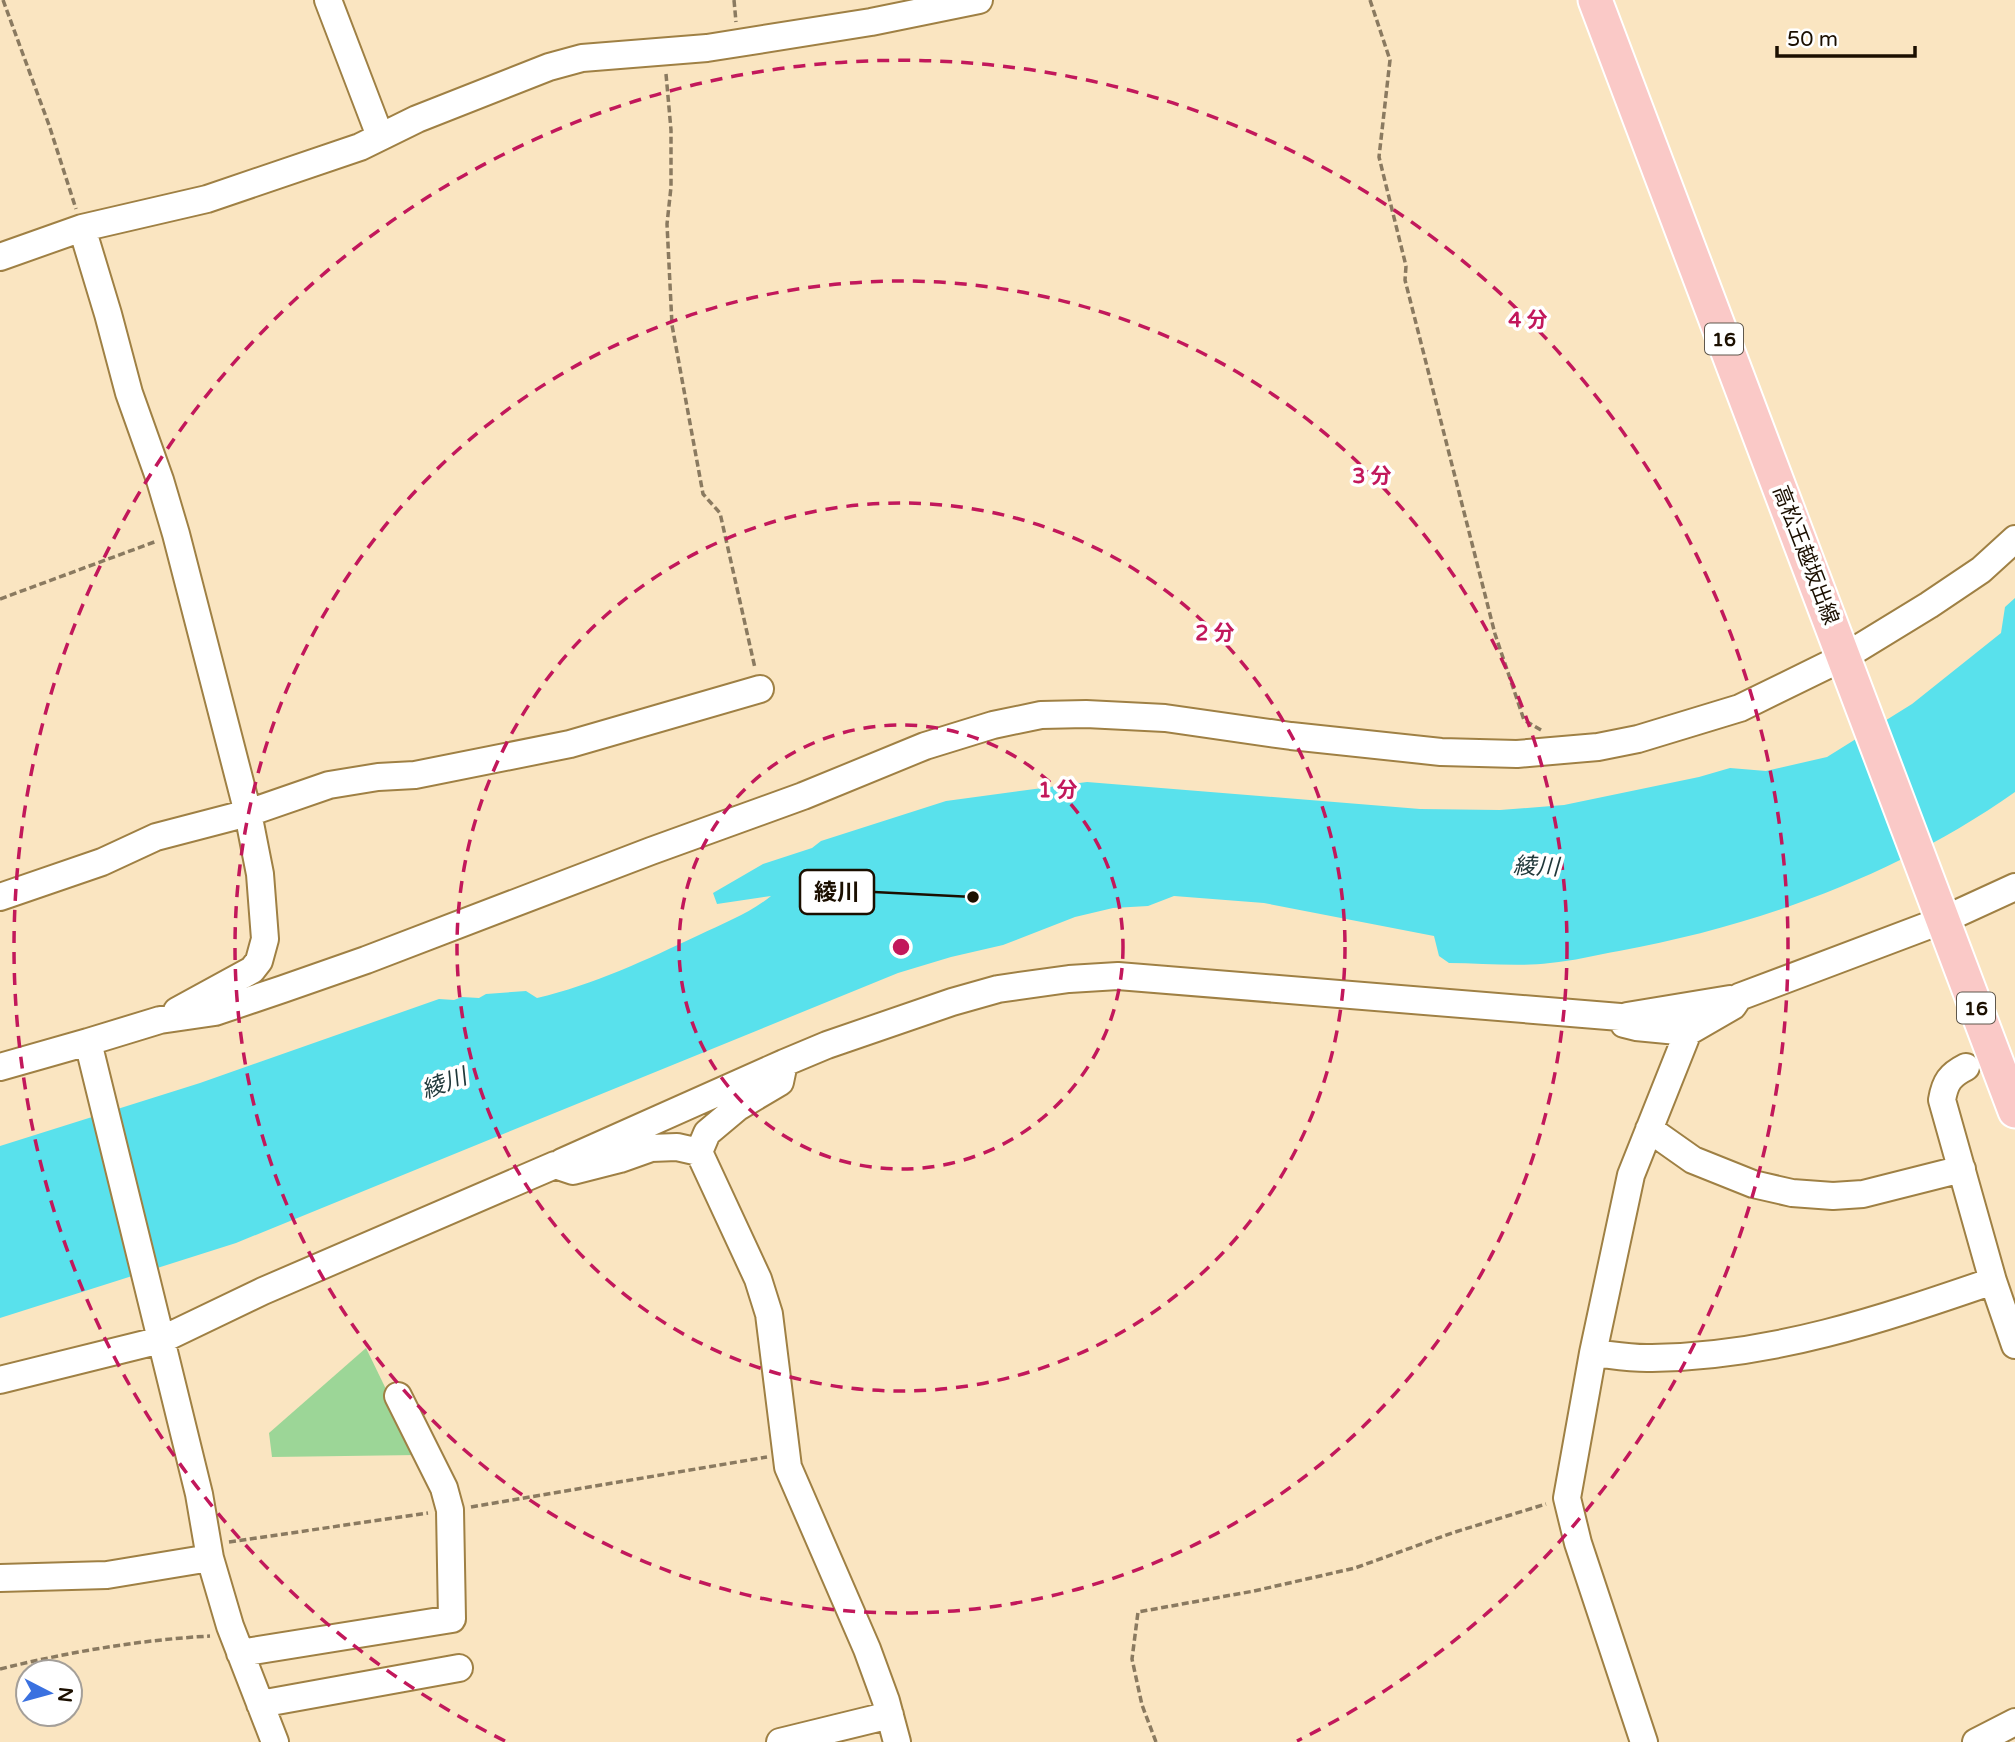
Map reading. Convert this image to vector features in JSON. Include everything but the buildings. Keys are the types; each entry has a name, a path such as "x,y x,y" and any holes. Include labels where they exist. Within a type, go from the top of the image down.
{"main road":[{"name":"高松王越坂出線","path":"1595,0 2015,1111"}],"street":[{"path":"328,0 380,136"},
{"path":"0,257 82,228 206,199 360,147 380,136 549,67 582,58 707,48 871,22 979,0"},
{"path":"0,1067 89,1047 160,1020 252,970 259,961 265,939 260,874 247,813 176,534 129,393 82,228"},
{"path":"160,1020 215,1012 366,960 651,850 803,796 925,747 993,725 1041,715 1165,719 1441,752 1517,754 1598,747 1688,725 1849,668 1929,605 1981,570 2015,539"},
{"path":"0,897 102,862 156,837 247,813 329,785 378,777 415,775 570,744 760,689"},
{"path":"0,1380 160,1332 263,1291 827,1045 998,989 1069,979 1118,976 1620,1017 1739,997 1940,913 2015,887"},
{"path":"1620,1017 1624,1024 1636,1027 1688,1032 1734,1006 1739,997"},
{"path":"1644,1742 1578,1543 1567,1498 1593,1353 1631,1175 1688,1032"},
{"path":"89,1047 198,1494 219,1557 237,1644 275,1742"},
{"path":"784,1063 780,1082 738,1107 706,1133 699,1152 758,1279 769,1314 788,1467 867,1649 897,1742"},
{"path":"1966,1067 1954,1073 1944,1083 1942,1100 2002,1286 2015,1345"},
{"path":"1649,1129 1693,1160 1753,1184 1792,1193 1833,1196 1863,1194 1962,1168"},
{"path":"555,1165 573,1171 651,1149 677,1147 699,1152"},
{"path":"1593,1353 1649,1359 1716,1355 1779,1345 2002,1286"},
{"path":"237,1644 452,1619 450,1510 444,1488 398,1396"},
{"path":"0,1578 107,1575 219,1557"},
{"path":"260,1704 459,1668"},
{"path":"780,1742 890,1715"},
{"path":"1976,1742 2015,1722"}],"path":[{"path":"3,0 49,125 82,228"},
{"path":"1370,0 1390,60 1379,157 1406,265 1405,279 1495,634 1524,720 1541,731"},
{"path":"664,51 671,130 671,187 667,224 672,325 703,494 720,513 760,689"},
{"path":"0,599 176,534"},
{"path":"219,1557 229,1541 450,1510 786,1454"},
{"path":"1156,1742 1142,1705 1132,1659 1138,1612 1254,1591 1355,1568 1452,1533 1567,1498"},
{"path":"0,1669 48,1657 146,1641 237,1644"}],"green space":[{"path":"366,1348 418,1455 272,1457 269,1433"}],"water":[{"path":"2015,598 2015,792 1970,822 1923,848 1826,893 1724,927 1672,940 1559,962 1513,965 1449,963 1439,956 1434,936 1264,903 1174,896 1148,906 1113,908 1075,917 1003,945 898,973 236,1243 0,1318 0,1146 200,1083 439,999 479,998 486,994 526,991 537,998 599,979 754,908 771,896 717,904 713,893 763,864 812,848 821,841 946,801 1087,782 1420,809 1500,810 1564,805 1730,768 1766,771 1827,757 1912,704 2001,633 2005,607"}],"place":[{"name":"綾川","path":"973,897"}]}
